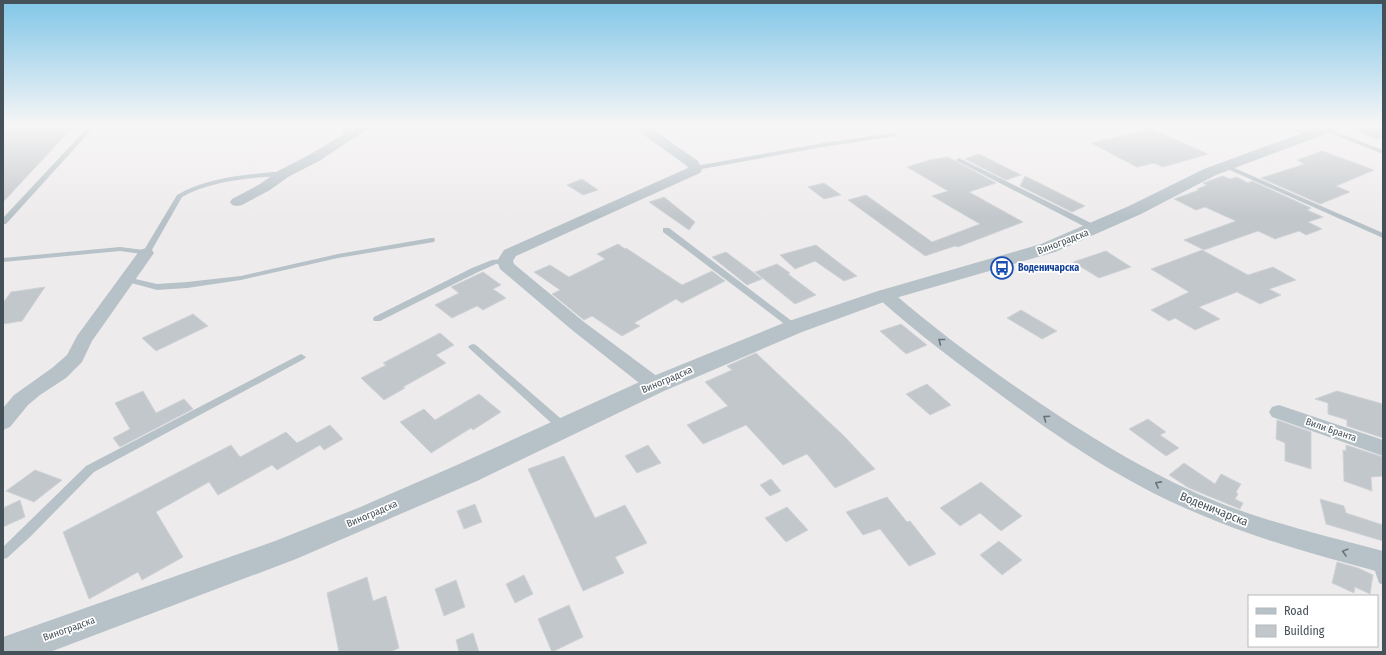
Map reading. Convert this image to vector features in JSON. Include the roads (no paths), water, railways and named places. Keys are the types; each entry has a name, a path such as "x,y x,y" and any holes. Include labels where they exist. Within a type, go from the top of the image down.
{"street":[{"path":"237,202 265,187 283,174 316,157"},
{"path":"654,385 578,326 506,266 505,261 510,253 692,173 696,168 683,157"},
{"name":"Виноградска","path":"7,652 323,535 410,498 654,385 794,327 885,295 1029,255 1063,243 1135,210 1196,178 1248,157"},
{"path":"3,422 21,400 58,373 74,358 82,340 146,253"},
{"name":"Воденичарска","path":"885,295 968,363 1026,404 1094,449 1144,477 1174,493 1239,521 1381,567"},
{"name":"Вили Бранта","path":"1279,412 1383,448"}],"lane":[{"path":"3,222 64,157"},
{"path":"696,168 759,157"},
{"path":"959,160 1096,229"},
{"path":"1225,166 1383,236"},
{"path":"3,260 120,249 146,253 179,196 184,192 251,176 272,173 283,174"},
{"path":"666,230 794,327"},
{"path":"127,279 157,287 187,286 241,278 338,256 431,240"},
{"path":"377,319 475,270 495,262 505,261"},
{"path":"473,347 563,427"},
{"path":"3,554 20,540 75,482 90,469 301,357"}],"place":[{"name":"Воденичарска","path":"1002,268"}]}
